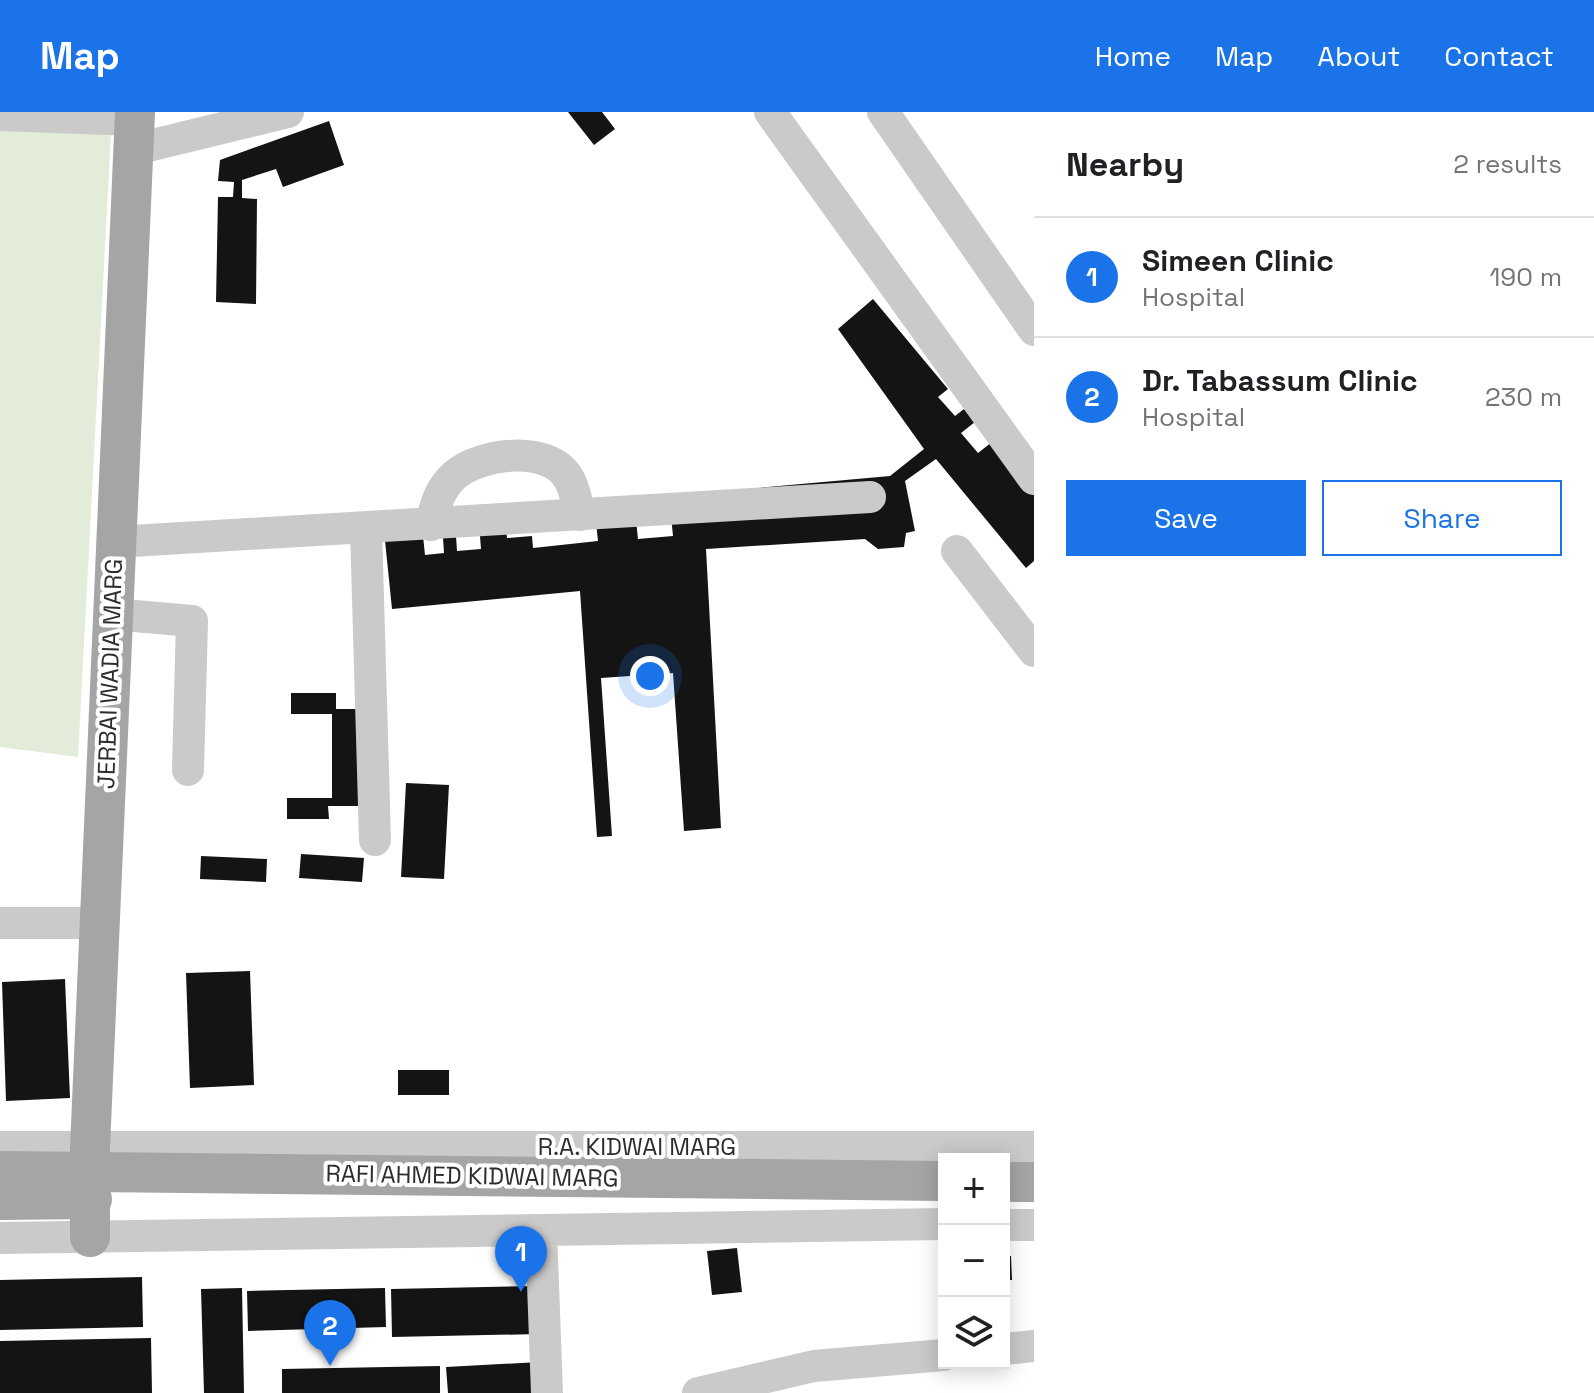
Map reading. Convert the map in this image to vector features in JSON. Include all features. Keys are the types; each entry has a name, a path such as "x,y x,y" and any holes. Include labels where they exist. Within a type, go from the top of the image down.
{"main road":[{"name":"JERBAI WADIA MARG","path":"90,1189 115,542 136,127"},
{"name":"RAFI AHMED KIDWAI MARG","path":"0,1171 90,1189 938,1181"},
{"path":"1010,1182 1034,1182"},
{"path":"0,1200 90,1189 938,1200"},
{"path":"1010,1200 1034,1200"}],"street":[{"path":"0,115 136,127 288,112"},
{"path":"770,112 1034,479"},
{"path":"883,112 1034,330"},
{"path":"431,525 436,499 455,475 481,461 514,454 543,460 569,477 580,515"},
{"path":"115,542 870,497"},
{"path":"366,529 375,840"},
{"path":"957,551 1034,651"},
{"path":"112,614 192,621 188,770"},
{"path":"0,923 100,923"},
{"name":"R.A. KIDWAI MARG","path":"0,1147 90,1189 541,1230 938,1224"},
{"name":"R.A. KIDWAI MARG","path":"0,1238 90,1189 1034,1147"},
{"path":"1010,1225 1034,1225"},
{"path":"541,1230 547,1393"},
{"path":"1010,1348 1034,1346"},
{"path":"698,1393 814,1366 938,1356"}],"green space":[{"path":"0,129 111,133 78,757 0,747"}],"building":[{"path":"568,112 602,112 615,129 594,145"},
{"path":"329,121 344,165 283,187 276,169 242,180 242,198 257,199 256,304 216,302 218,197 233,197 234,182 218,181 220,160"},
{"path":"873,299 948,389 938,397 955,416 964,409 975,422 961,433 978,453 992,442 1034,493 1034,561 1026,568 936,459 905,481 915,531 906,533 904,547 878,549 865,539 706,549 721,828 684,831 673,673 601,678 612,836 597,837 580,591 392,609 383,521 421,517 425,555 444,553 443,538 456,536 457,551 481,549 478,511 504,509 507,538 532,536 533,548 598,541 594,504 634,500 638,539 673,536 669,496 890,476 924,449 838,329"},
{"path":"291,693 336,693 336,709 359,709 360,806 328,806 329,819 287,819 287,798 332,798 332,714 291,714"},
{"path":"406,783 449,785 444,879 401,877"},
{"path":"301,854 364,858 362,882 299,878"},
{"path":"201,856 267,859 266,882 200,879"},
{"path":"250,971 254,1085 190,1088 186,973"},
{"path":"65,979 70,1098 6,1101 2,982"},
{"path":"398,1070 449,1070 449,1095 398,1095"},
{"path":"737,1248 742,1292 712,1295 707,1251"},
{"path":"142,1277 143,1327 0,1330 0,1280"},
{"path":"538,1286 539,1334 392,1337 391,1289"},
{"path":"242,1288 244,1393 204,1393 201,1289"},
{"path":"385,1288 386,1327 248,1331 247,1291"},
{"path":"151,1338 152,1393 0,1393 0,1341"},
{"path":"539,1362 541,1393 448,1393 446,1367"},
{"path":"440,1366 440,1393 282,1393 282,1369"}],"place":[{"name":"Simeen Clinic","path":"521,1292"},
{"name":"Dr. Tabassum Clinic","path":"330,1366"}]}
